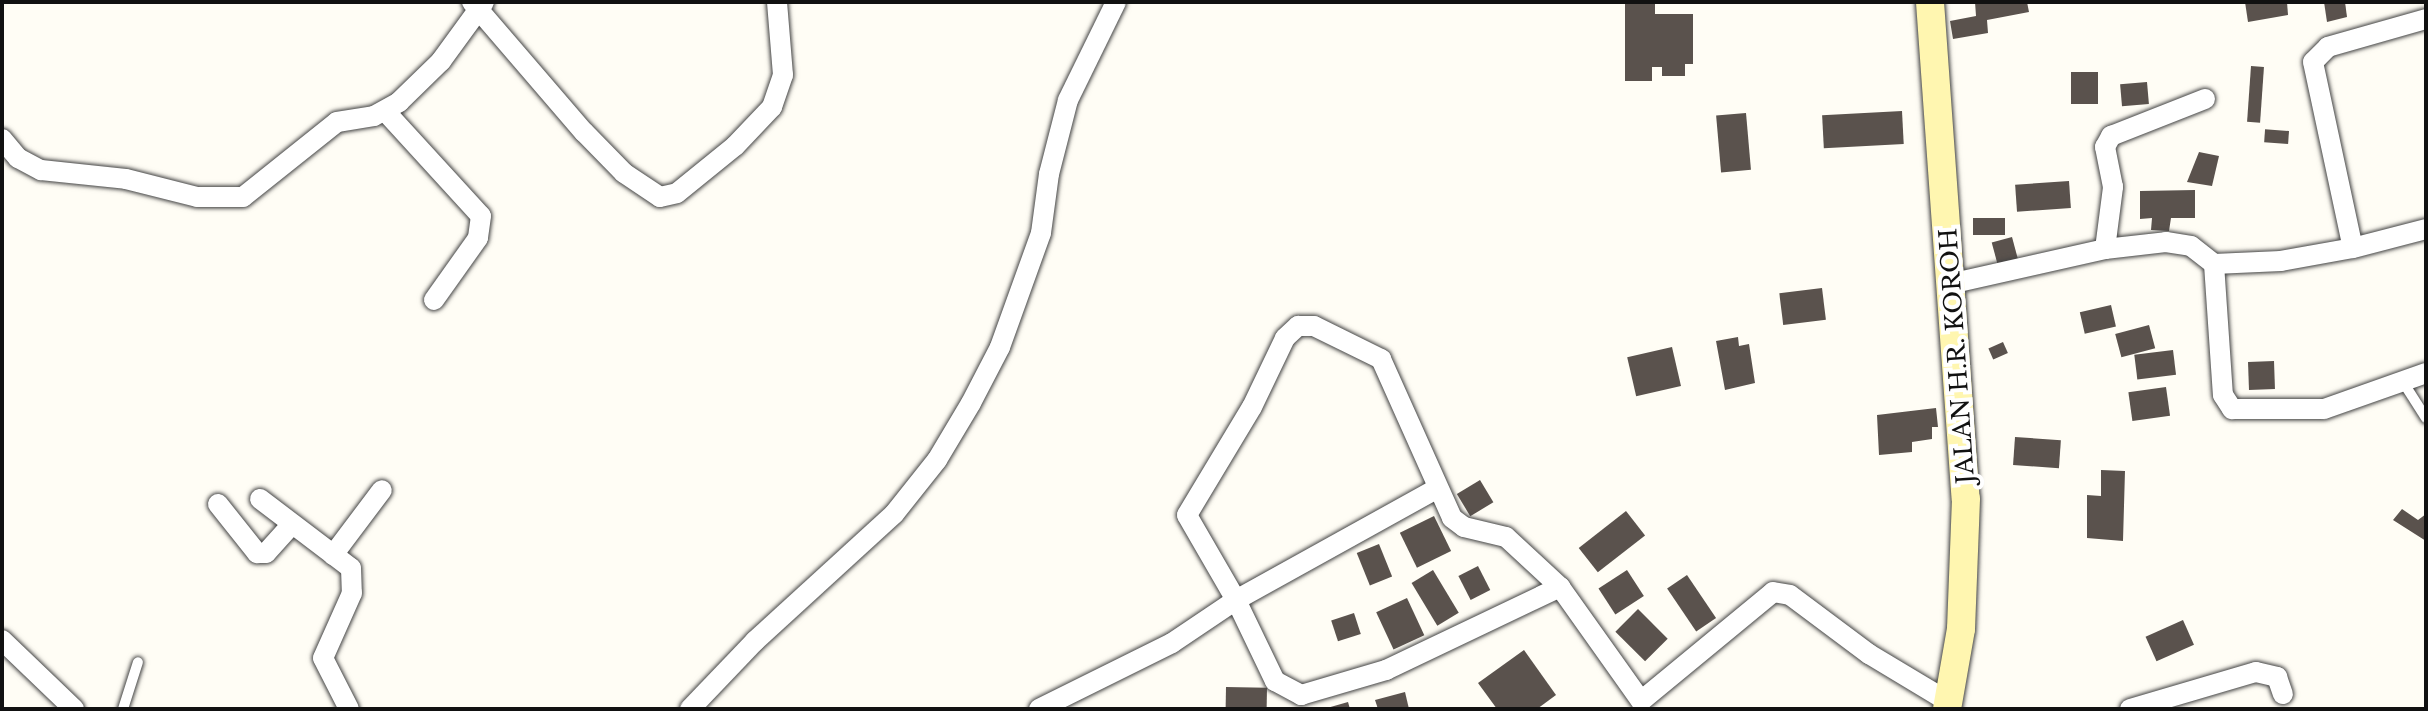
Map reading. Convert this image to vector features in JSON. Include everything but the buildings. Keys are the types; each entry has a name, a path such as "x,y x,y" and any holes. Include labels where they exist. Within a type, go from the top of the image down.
{"main road":[{"name":"JALAN H.R. KOROH","path":"1930,2 1954,283 1966,561 1957,666 1948,706"}],"street":[{"path":"2,139 18,158 41,170 126,179 197,197 236,199 254,191 337,122 385,111 441,61 479,5 584,132 624,173 660,197 677,193 772,107 783,75 777,2"},
{"path":"690,709 755,641 894,514 957,426 1000,347 1041,233 1049,174 1068,100 1116,2"},
{"path":"2353,248 2313,62 2328,47 2426,19"},
{"path":"2105,249 2113,187 2105,147 2111,136 2205,99"},
{"path":"385,111 481,216 478,238 434,300"},
{"path":"1954,283 2105,249 2182,243 2214,264 2281,261 2353,248 2426,229"},
{"path":"2214,264 2223,395 2232,409 2324,409 2426,373"},
{"path":"1560,587 1386,670 1293,702 1275,681 1236,600 1187,512 1252,407 1285,338 1298,326 1314,326 1346,338 1385,364 1455,521 1490,530 1518,546 1560,587 1636,705 1773,592 1790,595 1869,654 1948,706"},
{"path":"1039,709 1172,643 1236,600 1438,488"},
{"path":"333,555 382,490"},
{"path":"260,499 290,526 351,568 352,593 323,658 349,709"},
{"path":"218,504 257,553 266,553 290,526"},
{"path":"2,640 74,709"},
{"path":"2130,709 2256,672 2277,677 2283,694"}],"lane":[{"path":"2403,382 2426,418"},
{"path":"123,709 138,662"}]}
